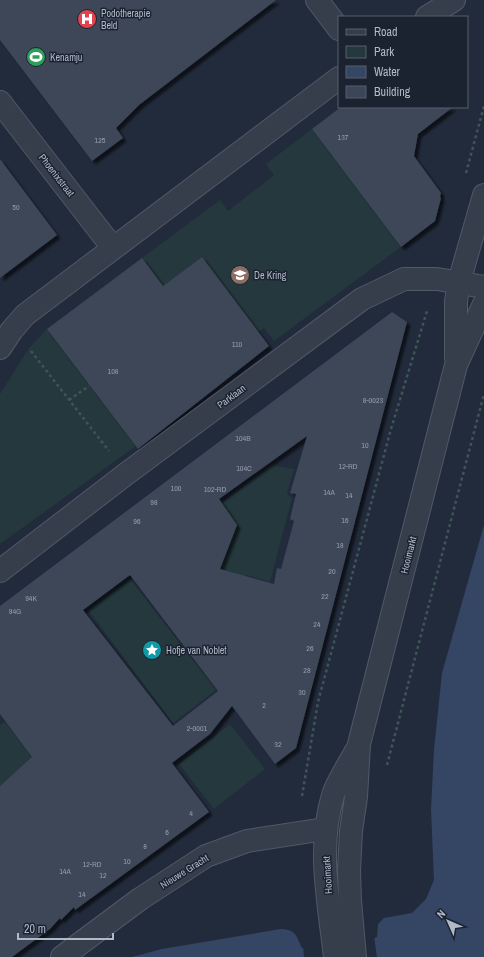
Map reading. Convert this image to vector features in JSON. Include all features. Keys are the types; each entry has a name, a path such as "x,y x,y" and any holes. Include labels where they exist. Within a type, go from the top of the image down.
{"street":[{"path":"317,0 338,27"},
{"path":"429,16 454,0"},
{"path":"0,348 12,330 25,315 338,79"},
{"name":"Phoenixstraat","path":"0,102 113,248"},
{"name":"Hooimarkt","path":"456,365 456,301 459,282 484,195"},
{"name":"Parklaan","path":"0,571 126,474 362,299 404,279 437,279 484,287"},
{"name":"Hooimarkt","path":"344,949 350,901 351,831 356,797 359,744 456,365 484,304"},
{"name":"Hooimarkt","path":"344,949 328,902 326,868 315,831 359,744"},
{"name":"Nieuwe Gracht","path":"62,957 140,898 206,856 247,841 315,831"}],"path":[{"path":"466,174 484,106"},
{"path":"315,831 302,792 318,702 391,429 437,279"},
{"path":"12,330 29,348 126,474"},
{"path":"69,400 89,386"},
{"path":"386,770 484,394"}],"green space":[{"path":"312,129 401,247 274,341 264,328 258,332 202,257 163,286 142,258 220,200 228,211 274,175 266,164"},
{"path":"47,329 136,446 0,544 0,394 29,348"},
{"path":"271,465 294,469 287,494 292,498 270,582 247,575 236,606 183,533"},
{"name":"Hofje van Noblet","path":"130,579 216,690 173,723 88,610"},
{"path":"18,713 103,808 0,803 0,725"},
{"path":"230,724 265,769 214,809 179,764"}],"water":[{"path":"484,525 484,957 132,957 162,949 281,929 293,932 302,948 372,939 377,937 378,924 384,918 412,913 426,899 434,880 431,809 434,750 442,673"}],"pier":[{"path":"374,936 377,957 304,957 303,945 324,944"}],"building":[{"path":"0,0 276,0 139,105 116,128 123,138 92,161 0,40"},
{"path":"340,108 452,108 418,134 414,156 441,193 435,221 401,247 312,129"},
{"path":"0,159 57,235 0,278"},
{"path":"202,257 269,346 138,449 47,329 142,258 163,286"},
{"path":"392,312 407,322 296,748 275,764 232,706 210,734 172,763 209,812 75,910 74,907 61,920 60,918 50,929 12,957 0,957 0,786 32,757 0,714 0,606","holes":["307,436 290,493 296,494 290,519 294,521 281,569 277,568 274,584 220,569 237,525 219,499","130,575 218,691 173,726 83,610"]}],"place":[{"name":"Podotherapie Beld","path":"87,19"},
{"name":"Kenamju","path":"36,57"},
{"name":"De Kring","path":"240,275"},
{"name":"Hofje van Noblet","path":"152,650"}]}
